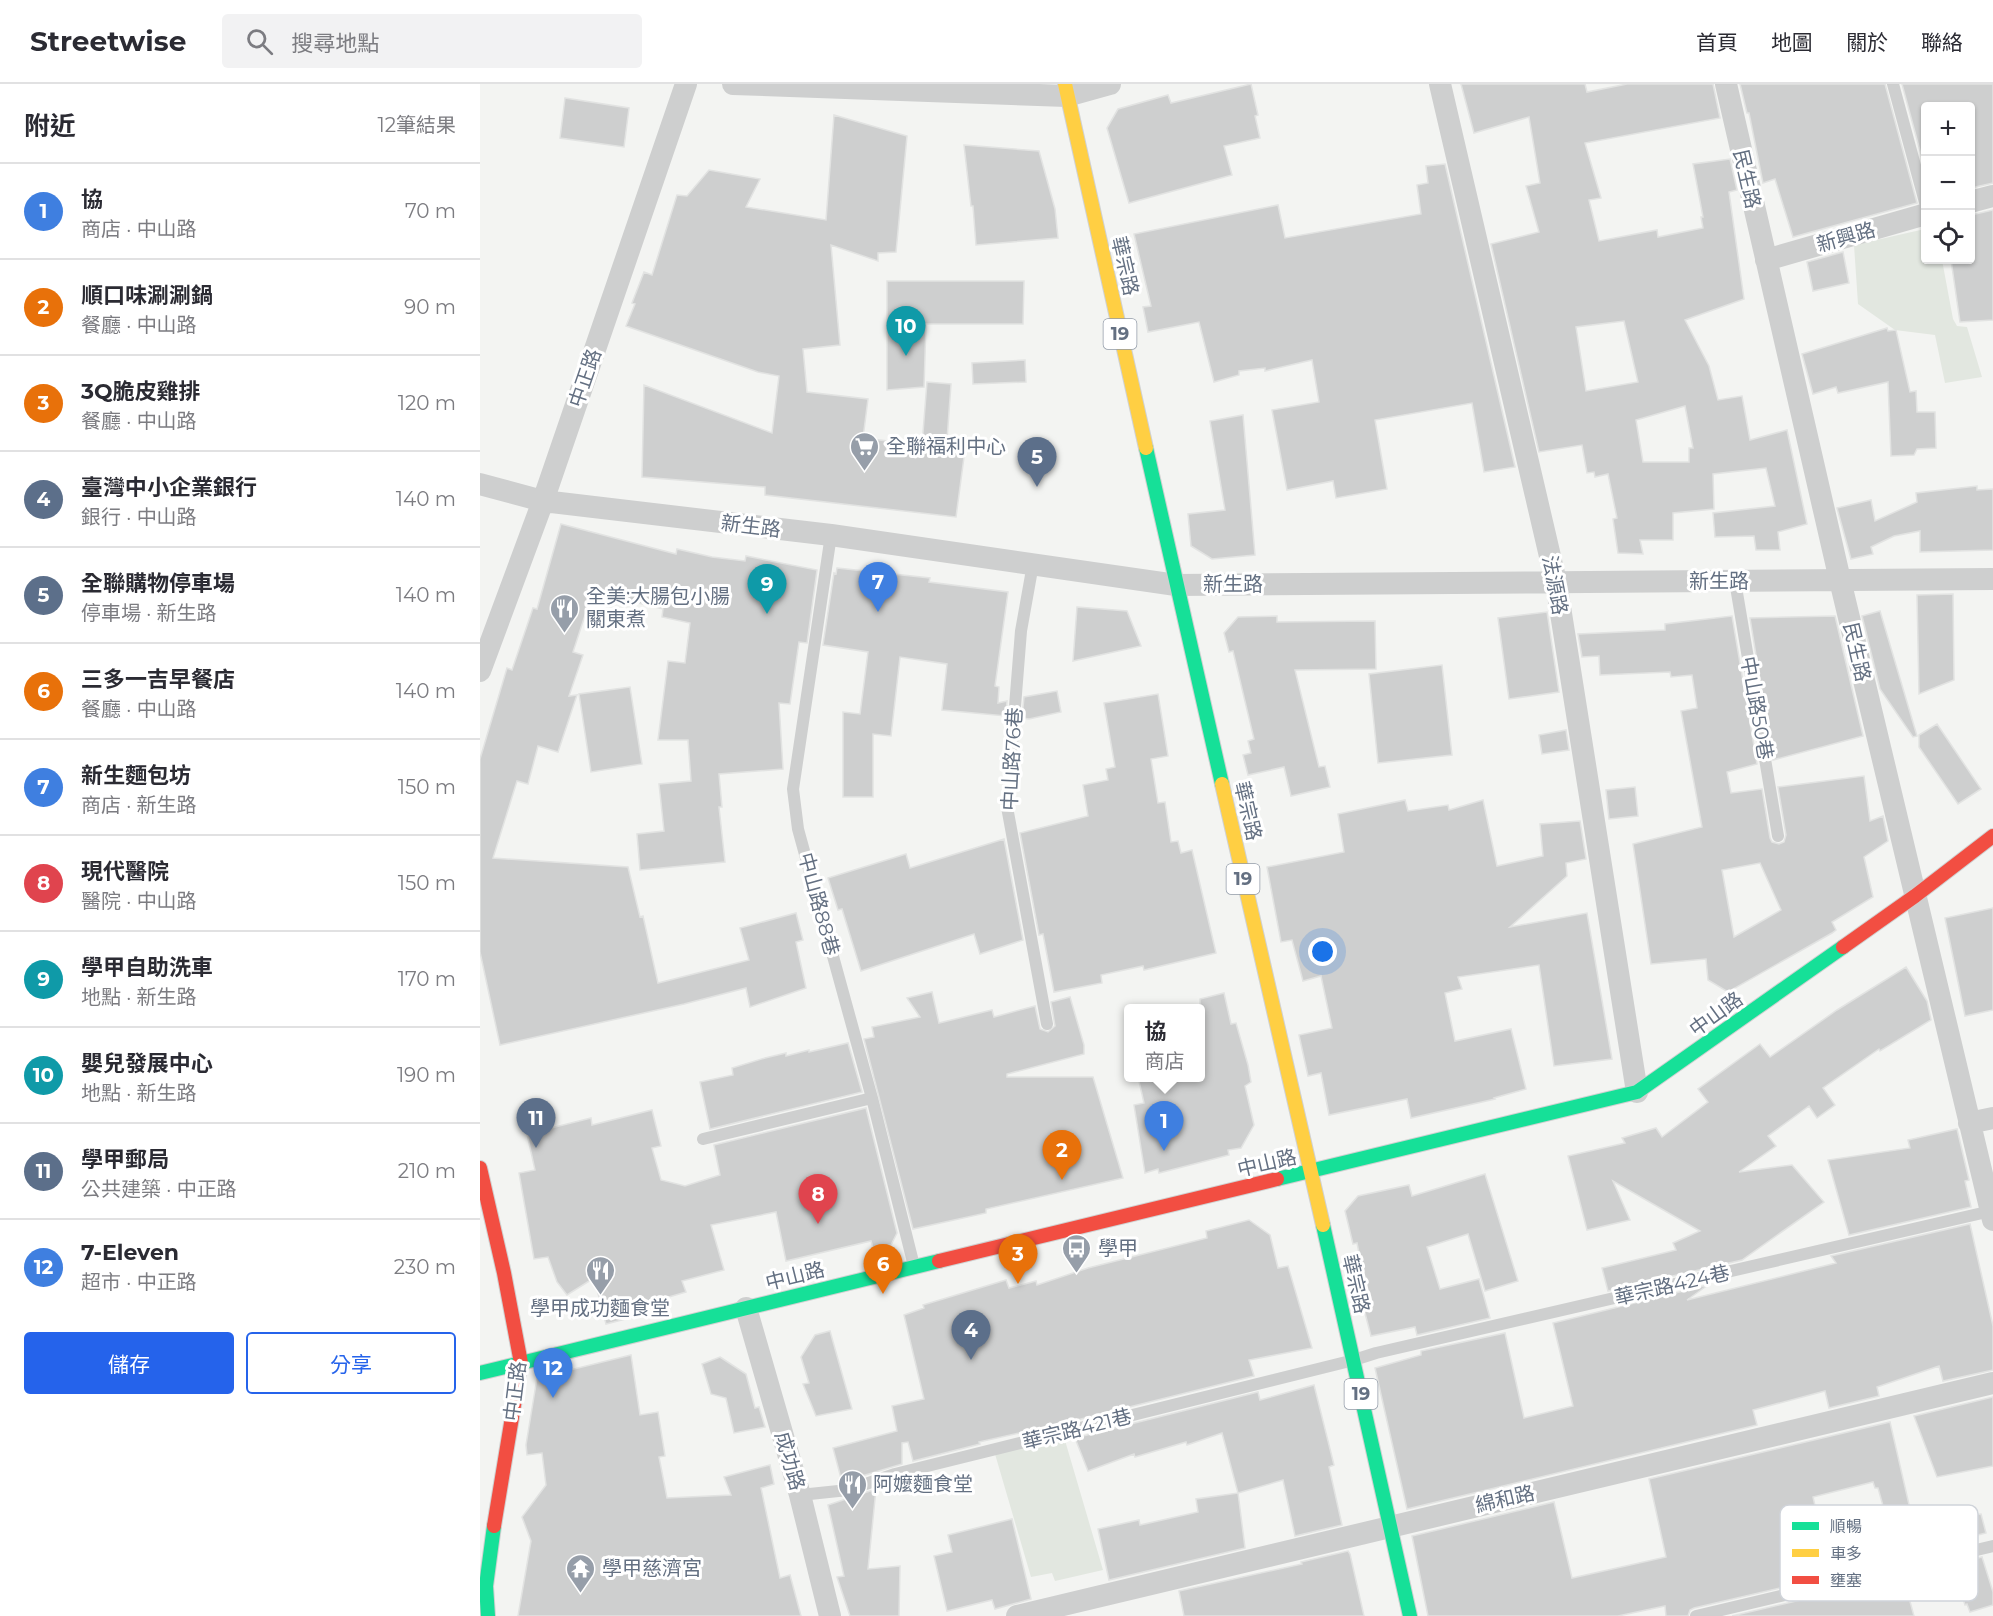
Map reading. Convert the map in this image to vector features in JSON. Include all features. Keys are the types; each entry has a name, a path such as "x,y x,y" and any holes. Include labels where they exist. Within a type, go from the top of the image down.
{"main road":[{"name":"華宗路","path":"1066,90 1410,1616"},
{"name":"中山路","path":"480,1373 1637,1092 1915,896 1993,836"},
{"name":"中正路","path":"480,1168 522,1363 490,1551 486,1586 488,1616"}],"street":[{"name":"中正路","path":"480,671 543,501 686,84"},
{"path":"733,84 1066,90 1110,84"},
{"name":"法源路","path":"1440,84 1556,582 1637,1092"},
{"name":"民生路","path":"1726,84 1840,580 1992,1216"},
{"path":"1975,201 1993,196"},
{"name":"新興路","path":"1766,260 1921,215"},
{"name":"新生路","path":"480,484 543,501 831,535 1176,585 1993,579"},
{"path":"1970,1123 1993,1118"},
{"name":"成功路","path":"746,1308 800,1494 830,1616"},
{"name":"綿和路","path":"1017,1616 1993,1383"}],"lane":[{"path":"1893,84 1921,188"},
{"name":"中山路88巷","path":"831,535 793,789 798,829 872,1098 914,1267"},
{"name":"中山路76巷","path":"1034,564 1021,630 1007,807 1047,1024"},
{"name":"中山路50巷","path":"1735,581 1778,836"},
{"path":"703,1139 872,1098"},
{"name":"華宗路424巷","path":"1354,1360 1387,1350 1992,1216"},
{"name":"華宗路421巷","path":"800,1494 848,1490 895,1474 1354,1360"},
{"path":"1978,1549 1993,1545"},
{"path":"1696,1616 1780,1596"}],"shaded area":[{"path":"1921,230 1921,264 1943,264 1953,319 1957,326 1967,327 1982,377 1945,383 1935,335 1895,330 1858,304 1854,245"},
{"path":"1064,1437 1103,1570 1055,1581 1052,1573 1031,1577 995,1454"}],"building":[{"path":"1251,84 1258,115 1255,116 1260,138 1224,146 1232,175 1129,203 1107,128 1118,109 1168,95 1171,103"},
{"path":"1461,84 1585,84 1587,92 1627,84 1713,84 1720,118 1585,143 1601,198 1589,200 1599,241 1657,230 1658,237 1703,228 1693,164 1730,159 1737,190 1729,192 1744,299 1685,320 1709,366 1718,400 1742,396 1750,440 1787,430 1807,524 1778,532 1780,550 1756,550 1754,536 1715,537 1713,513 1775,506 1766,468 1713,474 1714,509 1673,513 1673,540 1640,540 1643,554 1618,553 1613,519 1617,518 1608,474 1595,477 1594,472 1587,473 1582,445 1539,452 1491,244 1539,232 1526,186 1540,183 1529,117 1474,133","holes":["1624,321 1638,382 1586,391 1576,327","1685,406 1693,448 1689,448 1689,462 1643,462 1636,420"]},
{"path":"1740,84 1885,84 1917,203 1793,237 1775,179 1763,183 1749,113 1747,113"},
{"path":"1902,84 1993,84 1993,183 1975,187 1975,102 1921,102 1921,154"},
{"path":"565,98 629,108 624,147 560,138"},
{"path":"834,115 907,136 896,252 878,253 878,261 831,245 840,345 803,349 807,392 868,399 863,438 922,445 927,382 951,384 947,440 966,442 956,517 765,495 765,487 642,477 644,385 772,433 779,376 758,372 626,326 644,272 652,275 677,195 687,196 709,170 760,179 746,207 826,220"},
{"path":"964,145 1039,151 1055,209 1058,238 976,245"},
{"path":"1445,164 1515,467 1484,472 1472,403 1375,420 1387,489 1336,498 1333,481 1287,490 1272,410 1319,402 1312,360 1265,371 1265,368 1239,371 1239,375 1214,382 1199,322 1148,332 1143,307 1151,306 1134,234 1278,205 1285,238 1421,214 1417,185 1428,183 1426,166"},
{"path":"1993,210 1993,320 1960,322 1952,264 1975,264 1975,214"},
{"path":"1843,252 1849,283 1813,291 1807,262"},
{"path":"887,281 1024,281 1023,324 926,324 924,387 887,390"},
{"path":"1887,328 1888,331 1896,330 1910,392 1916,391 1917,412 1935,412 1936,448 1917,449 1914,455 1891,456 1888,382 1838,393 1836,387 1813,394 1802,354"},
{"path":"1025,360 1026,382 973,384 972,363"},
{"path":"1243,415 1255,555 1212,559 1191,546 1188,514 1225,510 1210,421"},
{"path":"1977,486 1977,490 1993,489 1993,550 1920,552 1920,531 1894,536 1871,547 1873,554 1851,559 1837,508 1871,500 1875,521 1917,502 1916,493"},
{"path":"561,524 676,554 677,549 745,561 746,556 817,570 807,643 799,642 790,704 779,703 783,769 719,774 722,807 719,807 725,862 640,870 637,834 664,831 659,784 691,781 688,740 658,740 668,661 685,663 690,623 662,617 663,609 614,597 613,600 606,598 602,609 588,606 573,652 583,655 569,696 577,695 558,752 538,746 528,784 517,781 493,858 628,867 640,917 643,916 658,983 749,960 740,928 796,913 803,940 796,942 806,988 750,1007 746,988 500,1045 480,952 480,759 507,668 512,670 533,608 537,609"},
{"path":"837,568 930,578 929,582 1008,592 995,686 999,687 998,703 1007,701 1006,716 942,710 947,664 900,657 891,736 873,734 873,797 843,797 843,712 860,714 868,652 823,645 834,573 836,574"},
{"path":"1953,594 1954,680 1919,694 1917,595"},
{"path":"1077,607 1127,611 1141,646 1073,661"},
{"path":"1880,611 1917,736 1913,737 1880,689 1862,616"},
{"path":"1547,612 1559,692 1509,699 1498,618"},
{"path":"1277,616 1277,622 1375,621 1376,669 1295,670 1319,767 1325,766 1330,787 1291,796 1284,767 1248,775 1243,755 1251,753 1248,741 1254,739 1233,651 1229,652 1224,633 1238,617"},
{"path":"1732,616 1757,764 1727,772 1731,793 1762,789 1772,842 1779,844 1784,842 1786,835 1778,787 1864,776 1870,821 1883,816 1888,841 1864,857 1873,897 1832,922 1836,930 1832,933 1728,992 1708,980 1706,959 1651,964 1633,844 1702,827 1681,711 1697,708 1692,675 1671,677 1670,672 1600,675 1599,656 1582,657 1578,634 1665,630 1665,624","holes":["1760,863 1781,910 1734,937 1722,870"]},
{"path":"1835,616 1863,736 1773,760 1750,618"},
{"path":"1442,665 1452,755 1378,763 1369,674"},
{"path":"630,687 642,764 591,772 579,694"},
{"path":"1057,691 1061,712 1029,719 1022,718 1024,697"},
{"path":"1158,694 1168,756 1151,759 1158,803 1165,802 1171,842 1178,841 1181,853 1192,850 1216,953 1144,970 1143,966 1101,975 1102,983 1054,992 1043,934 1039,935 1020,833 1088,816 1083,785 1108,780 1106,769 1115,767 1104,703"},
{"path":"1937,724 1981,789 1958,804 1919,747 1919,735"},
{"path":"1566,730 1569,750 1542,754 1539,735"},
{"path":"1635,787 1638,816 1609,819 1606,790"},
{"path":"1405,800 1408,811 1448,805 1449,810 1483,800 1497,866 1543,856 1540,824 1580,821 1586,859 1566,863 1567,876 1510,927 1587,913 1612,1059 1554,1066 1539,965 1458,977 1462,989 1445,993 1455,1041 1511,1029 1526,1089 1495,1099 1411,1118 1407,1099 1329,1115 1321,1073 1308,1076 1299,1035 1332,1028 1321,976 1303,981 1292,940 1281,942 1267,867 1344,852 1338,814"},
{"path":"1004,839 1023,940 980,954 974,934 861,971 842,909 838,910 828,878 906,854 910,868"},
{"path":"1993,908 1993,1010 1965,1016 1945,918"},
{"path":"1906,967 1927,1001 1931,1020 1880,1051 1879,1049 1823,1088 1835,1105 1817,1118 1809,1106 1768,1136 1776,1146 1739,1172 1792,1165 1824,1202 1742,1260 1608,1291 1602,1268 1676,1250 1673,1243 1700,1231 1613,1181 1630,1220 1587,1230 1568,1156 1625,1143 1622,1138 1656,1128 1662,1137 1708,1102 1698,1089 1760,1044 1770,1057 1837,1010"},
{"path":"932,992 939,1023 992,1010 994,1017 1035,1006 1040,1029 1048,1032 1055,1026 1051,1002 1070,997 1084,1045 1084,1054 1007,1074 1007,1077 1093,1077 1123,1178 986,1209 986,1213 913,1229 864,1039 874,1037 872,1027 920,1017 907,998"},
{"path":"1224,993 1231,1024 1236,1023 1248,1065 1251,1082 1245,1086 1254,1125 1241,1148 1228,1150 1229,1155 1159,1173 1158,1169 1145,1173 1134,1105 1144,1103 1139,1082 1205,1082 1205,1004 1200,1004 1200,999"},
{"path":"848,1043 862,1092 710,1129 700,1082 733,1075 732,1068 765,1058 786,1053 786,1056 809,1050 809,1052"},
{"path":"866,1108 897,1233 891,1245 873,1248 871,1241 786,1261 776,1212 711,1225 724,1270 682,1281 686,1292 638,1306 639,1308 625,1312 626,1319 606,1324 594,1278 567,1295 557,1282 548,1257 534,1259 519,1173 535,1170 527,1134 591,1118 592,1125 652,1110 661,1146 652,1148 661,1180 685,1186 720,1175 714,1145"},
{"path":"1957,1129 1969,1180 1965,1181 1971,1207 1849,1235 1828,1160 1910,1148 1908,1140"},
{"path":"1485,1174 1518,1281 1485,1291 1468,1234 1427,1247 1440,1289 1479,1279 1490,1318 1417,1335 1415,1327 1371,1336 1364,1309 1370,1308 1357,1243 1353,1244 1345,1211 1358,1196 1409,1185 1412,1196"},
{"path":"1249,1220 1270,1235 1278,1268 1288,1266 1312,1348 1249,1360 1254,1376 979,1442 980,1444 913,1461 908,1442 902,1443 902,1464 842,1482 833,1448 897,1431 892,1406 924,1399 904,1315 924,1308 923,1305 1006,1280 1009,1288 1036,1281 1037,1285 1088,1268 1207,1238 1206,1231"},
{"path":"1970,1224 1993,1326 1993,1370 1943,1381 1939,1366 1877,1387 1879,1396 1829,1408 1825,1391 1753,1410 1757,1425 1407,1509 1375,1368 1421,1355 1421,1351 1505,1333 1524,1418 1573,1406 1553,1323 1708,1285 1687,1300 1836,1263 1831,1256"},
{"path":"830,1331 852,1409 816,1416 803,1384 809,1383 801,1357 815,1335"},
{"path":"631,1355 640,1415 658,1412 665,1456 659,1457 667,1498 731,1495 724,1477 770,1465 774,1484 761,1488 780,1578 790,1575 801,1616 518,1616 531,1541 522,1517 546,1485 542,1453 527,1455 526,1445 537,1378"},
{"path":"720,1357 746,1374 755,1408 759,1407 765,1427 734,1433 726,1398 711,1394 702,1364"},
{"path":"1314,1385 1334,1465 1329,1467 1342,1525 1295,1536 1283,1480 1238,1493 1222,1433 1187,1445 1186,1442 1135,1457 1134,1454 1088,1471 1075,1438 1258,1392 1260,1400"},
{"path":"1993,1397 1993,1466 1937,1477 1914,1416"},
{"path":"1890,1422 1909,1505 1883,1505 1878,1488 1875,1488 1873,1482 1813,1497 1815,1505 1780,1505 1780,1588 1694,1608 1690,1610 1688,1616 1666,1616 1665,1606 1618,1616 1428,1616 1412,1536 1554,1502 1572,1578 1666,1557 1649,1479"},
{"path":"876,1489 868,1569 900,1566 899,1616 850,1616 837,1577 844,1576 828,1505"},
{"path":"1238,1493 1245,1548 1109,1580 1098,1529 1139,1520 1140,1525 1198,1512 1196,1499"},
{"path":"1978,1514 1981,1514 1986,1533 1978,1535"},
{"path":"1012,1519 1031,1599 995,1609 992,1600 947,1611 934,1556 952,1552 948,1535"},
{"path":"1348,1551 1364,1616 1184,1616 1179,1591 1302,1564 1301,1562"},
{"path":"1982,1557 1993,1592 1993,1605 1970,1612 1964,1601 1978,1601 1978,1558"},
{"path":"1796,1601 1910,1601 1914,1616 1732,1616"}],"traffic: fast":[{"path":"1146,448 1222,784"},
{"path":"1277,1179 1637,1092 1843,947"},
{"path":"1323,1225 1410,1616"},
{"path":"480,1373 939,1261"},
{"path":"488,1616 486,1586 494,1526"}],"traffic: slow":[{"path":"1065,84 1146,448"},
{"path":"1222,784 1323,1225"}],"traffic: jam":[{"path":"1843,947 1915,896 1993,836"},
{"path":"480,1168 504,1273 521,1363 494,1526"},
{"path":"939,1261 1277,1179"}],"place":[{"name":"嬰兒發展中心","path":"906,356"},
{"name":"全聯福利中心","path":"865,472"},
{"name":"全聯購物停車場","path":"1037,487"},
{"name":"新生麵包坊","path":"878,612"},
{"name":"學甲自助洗車","path":"767,614"},
{"name":"全美:大腸包小腸 關東煮","path":"565,634"},
{"name":"學甲郵局","path":"536,1148"},
{"name":"協","path":"1164,1151"},
{"name":"順口味涮涮鍋","path":"1062,1180"},
{"name":"現代醫院","path":"818,1224"},
{"name":"學甲","path":"1077,1274"},
{"name":"3Q脆皮雞排","path":"1018,1284"},
{"name":"三多一吉早餐店","path":"883,1294"},
{"name":"學甲成功麵食堂","path":"600,1296"},
{"name":"臺灣中小企業銀行","path":"971,1360"},
{"name":"7-Eleven","path":"553,1398"},
{"name":"阿嬤麵食堂","path":"852,1510"},
{"name":"學甲慈濟宮","path":"581,1594"}]}
